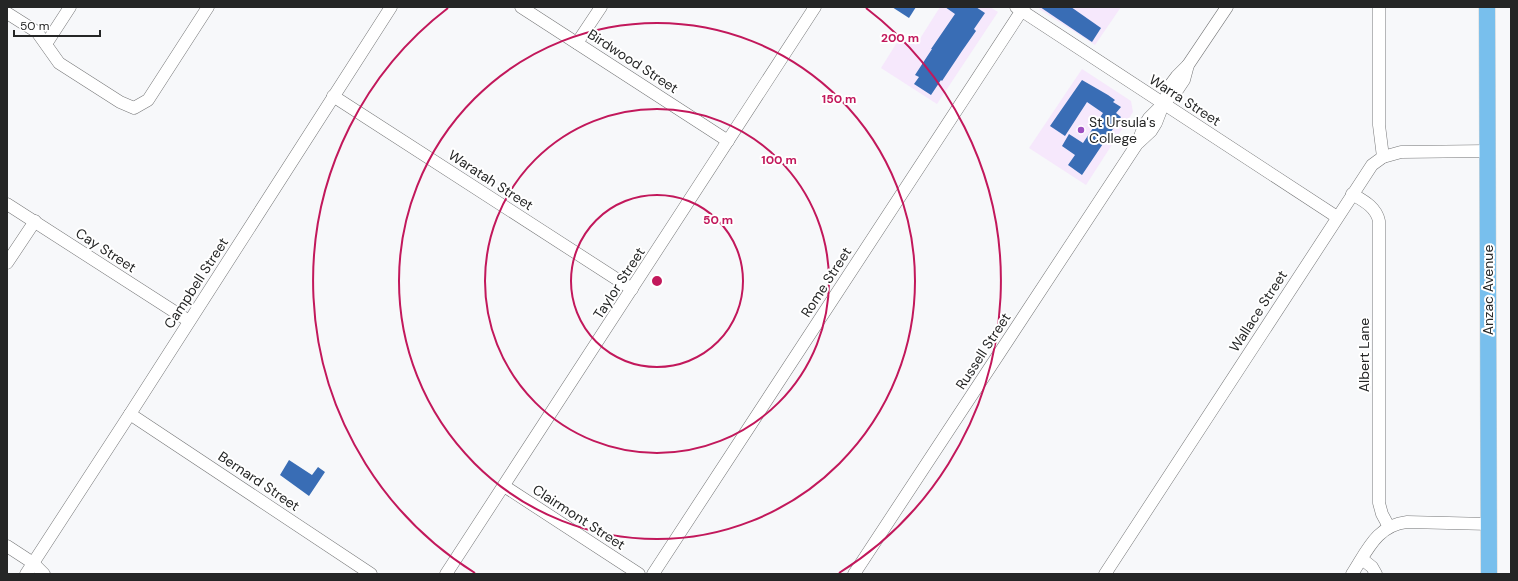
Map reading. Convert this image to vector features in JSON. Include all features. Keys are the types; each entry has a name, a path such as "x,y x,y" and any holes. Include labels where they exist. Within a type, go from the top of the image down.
{"main road":[{"name":"Anzac Avenue","path":"1488,7 1489,574"}],"street":[{"path":"46,44 70,7"},
{"path":"7,13 37,32 59,63 120,102 134,108 148,100 208,7"},
{"name":"Campbell Street","path":"26,574 391,7"},
{"name":"Birdwood Street","path":"521,7 728,141"},
{"path":"577,43 601,7"},
{"name":"Taylor Street","path":"446,574 815,7"},
{"name":"Russell Street","path":"854,574 1137,144 1149,118 1163,104 1174,80 1188,65 1227,7"},
{"path":"1379,7 1379,125 1383,157"},
{"name":"Warra Street","path":"1021,8 1163,104 1337,217"},
{"name":"Rome Street","path":"653,574 1021,8"},
{"name":"Waratah Street","path":"333,96 632,289"},
{"name":"Wallace Street","path":"1105,574 1367,170 1377,160 1401,152 1488,151"},
{"name":"Albert Lane","path":"1352,194 1373,207 1379,221 1379,503 1382,514 1389,527"},
{"name":"Cay Street","path":"7,204 189,321"},
{"path":"7,263 34,221"},
{"name":"Bernard Street","path":"130,414 371,574"},
{"name":"Clairmont Street","path":"504,486 639,574"},
{"path":"1352,574 1375,538 1380,532 1389,527 1407,522 1489,524"},
{"path":"7,546 33,563 44,574"},
{"path":"1362,559 1372,567 1376,574"}],"shaded area":[{"path":"940,7 990,7 998,12 937,104 881,68 901,36 916,45"},
{"path":"1040,7 1121,7 1095,45 1039,9"},
{"name":"St Ursula's College","path":"1082,69 1131,101 1133,112 1086,185 1029,148"}],"building":[{"path":"892,7 916,7 909,18"},
{"path":"945,7 976,7 985,13 974,29 976,31 931,95 914,84 919,77 915,75 955,14"},
{"path":"1040,7 1071,7 1101,28 1092,42"},
{"path":"1082,80 1115,100 1113,102 1121,107 1116,113 1121,117 1082,175 1068,165 1075,155 1062,146 1069,134 1083,143 1103,113 1087,102 1065,136 1050,126"},
{"path":"289,460 312,475 318,467 325,472 309,496 280,475"}],"place":[{"name":"St Ursula's College","path":"1081,130"}]}
